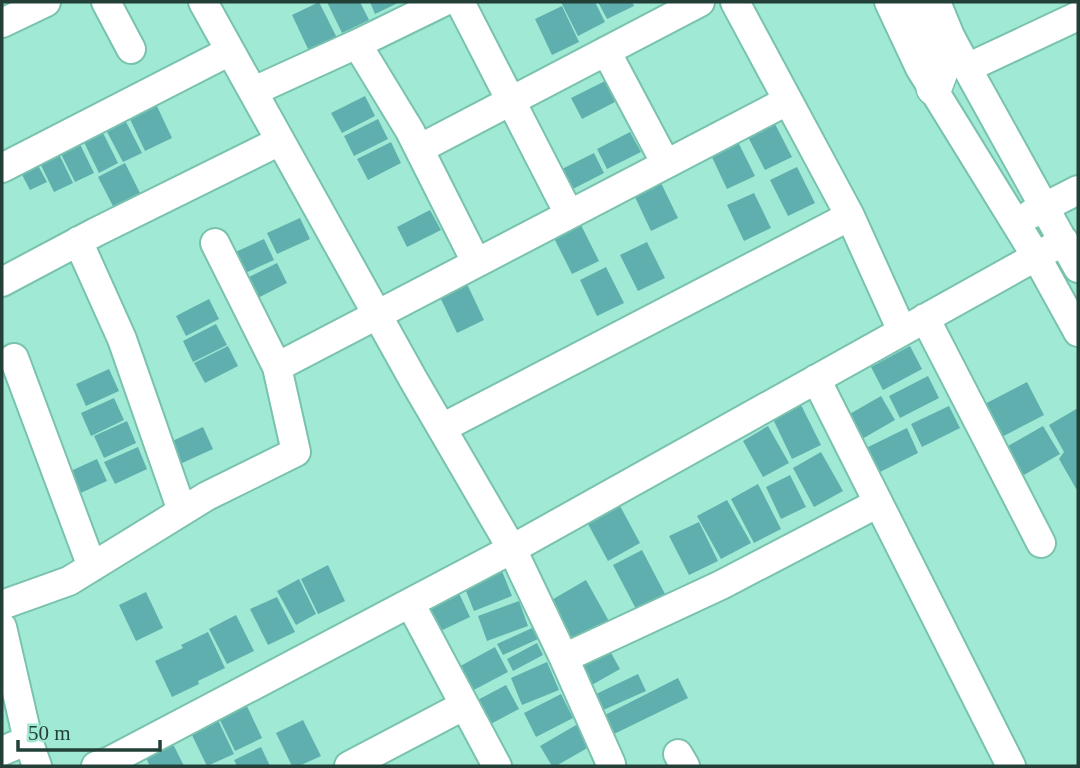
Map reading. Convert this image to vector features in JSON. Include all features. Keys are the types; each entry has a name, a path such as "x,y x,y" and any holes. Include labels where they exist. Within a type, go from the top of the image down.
{"main road":[{"path":"915,2 945,66"}],"street":[{"path":"2,23 46,2"},
{"path":"106,2 131,49"},
{"path":"254,92 443,2"},
{"path":"460,2 569,214"},
{"path":"419,149 700,2"},
{"path":"735,2 850,215 1041,543"},
{"path":"889,2 920,68 945,66 1078,16"},
{"path":"936,2 950,36 945,66 1015,223 1078,332"},
{"path":"207,3 230,51 376,314 512,549 611,764"},
{"path":"357,44 419,149 476,262"},
{"path":"2,168 230,51"},
{"path":"606,51 666,164"},
{"path":"945,66 1046,206 1078,268"},
{"path":"277,367 787,101"},
{"path":"2,282 78,241 280,141"},
{"path":"1015,223 1078,190"},
{"path":"442,428 850,215"},
{"path":"78,241 122,339 182,511"},
{"path":"106,765 512,549 1064,242"},
{"path":"2,605 69,581 207,496 296,452 277,367 215,243"},
{"path":"14,358 92,567"},
{"path":"816,379 1011,766"},
{"path":"564,658 721,585 878,503"},
{"path":"410,603 497,766"},
{"path":"2,627 27,740 37,766"},
{"path":"361,764 463,706"},
{"path":"2,751 27,740"}],"building":[{"path":"319,2 337,38 309,51 292,15"},
{"path":"327,2 360,2 369,20 342,33"},
{"path":"370,2 400,2 375,14"},
{"path":"561,2 595,2 605,22 578,36"},
{"path":"598,2 632,2 634,6 607,19"},
{"path":"562,6 579,42 552,55 535,19"},
{"path":"605,81 615,102 582,119 571,98"},
{"path":"365,96 375,116 342,133 331,113"},
{"path":"155,102 172,138 145,151 128,115"},
{"path":"124,118 142,153 123,162 105,128"},
{"path":"378,119 388,139 354,156 344,136"},
{"path":"774,122 792,157 765,170 747,135"},
{"path":"101,129 118,163 99,173 82,138"},
{"path":"630,132 641,152 607,169 597,149"},
{"path":"77,138 94,173 75,182 58,148"},
{"path":"737,140 755,176 727,189 710,153"},
{"path":"391,142 401,163 368,180 357,159"},
{"path":"56,148 73,183 54,192 37,157"},
{"path":"594,153 604,173 571,190 560,170"},
{"path":"34,158 47,182 30,190 18,167"},
{"path":"125,163 143,199 116,212 98,177"},
{"path":"797,167 815,203 788,216 770,180"},
{"path":"661,183 678,218 651,231 634,195"},
{"path":"754,193 771,228 744,241 727,205"},
{"path":"430,210 441,230 407,247 397,227"},
{"path":"300,218 310,239 277,254 267,233"},
{"path":"581,225 599,261 572,274 554,238"},
{"path":"264,239 274,260 241,275 231,254"},
{"path":"647,242 665,278 638,291 620,255"},
{"path":"277,263 287,283 254,300 243,280"},
{"path":"606,267 624,303 597,316 580,280"},
{"path":"467,284 484,320 457,333 440,297"},
{"path":"209,299 219,319 186,336 176,316"},
{"path":"216,324 227,345 193,362 183,341"},
{"path":"228,346 238,366 205,383 194,363"},
{"path":"910,346 922,369 883,390 871,367"},
{"path":"109,369 119,391 86,406 76,384"},
{"path":"928,376 939,398 900,418 889,396"},
{"path":"1027,382 1044,415 996,440 979,407"},
{"path":"881,396 895,420 855,443 841,419"},
{"path":"114,398 124,420 91,436 81,413"},
{"path":"801,405 821,445 792,459 773,419"},
{"path":"949,406 960,428 922,447 911,424"},
{"path":"1078,408 1078,492 1059,459 1064,452 1049,425"},
{"path":"127,421 136,443 104,458 94,436"},
{"path":"768,426 789,463 763,477 743,441"},
{"path":"1043,426 1060,454 1017,479 1001,450"},
{"path":"203,427 213,449 180,464 170,442"},
{"path":"907,428 918,453 872,476 860,451"},
{"path":"138,447 147,469 115,484 104,462"},
{"path":"821,452 843,491 814,507 793,468"},
{"path":"97,459 107,481 74,496 64,474"},
{"path":"790,475 806,507 781,519 766,487"},
{"path":"758,484 781,529 754,543 731,499"},
{"path":"727,500 751,543 721,559 697,516"},
{"path":"620,506 640,543 608,561 588,524"},
{"path":"699,522 718,561 689,575 669,536"},
{"path":"642,550 665,594 636,609 613,565"},
{"path":"328,565 345,601 318,614 301,579"},
{"path":"502,571 512,596 474,611 464,586"},
{"path":"299,579 316,614 296,625 277,591"},
{"path":"586,580 610,623 568,647 543,605"},
{"path":"458,591 470,617 434,634 422,609"},
{"path":"146,592 163,628 136,641 119,605"},
{"path":"277,597 295,632 268,645 250,609"},
{"path":"519,601 528,626 487,641 478,616"},
{"path":"236,615 254,651 227,664 209,629"},
{"path":"532,628 538,639 503,655 497,644"},
{"path":"208,632 225,668 172,697 155,661"},
{"path":"537,643 543,655 513,671 507,659"},
{"path":"495,647 508,672 468,693 455,669"},
{"path":"610,651 620,669 590,686 579,668"},
{"path":"547,662 559,690 522,705 511,678"},
{"path":"638,674 646,691 601,711 594,695"},
{"path":"678,678 688,698 614,734 605,715"},
{"path":"506,685 519,709 485,727 472,703"},
{"path":"561,694 573,718 536,737 524,713"},
{"path":"245,702 262,738 235,751 218,716"},
{"path":"217,718 234,754 207,766 190,731"},
{"path":"303,720 321,756 299,766 292,766 276,733"},
{"path":"583,721 596,743 552,766 540,746"},
{"path":"172,742 184,766 150,766 145,756"},
{"path":"261,747 270,766 237,766 234,760"}]}
